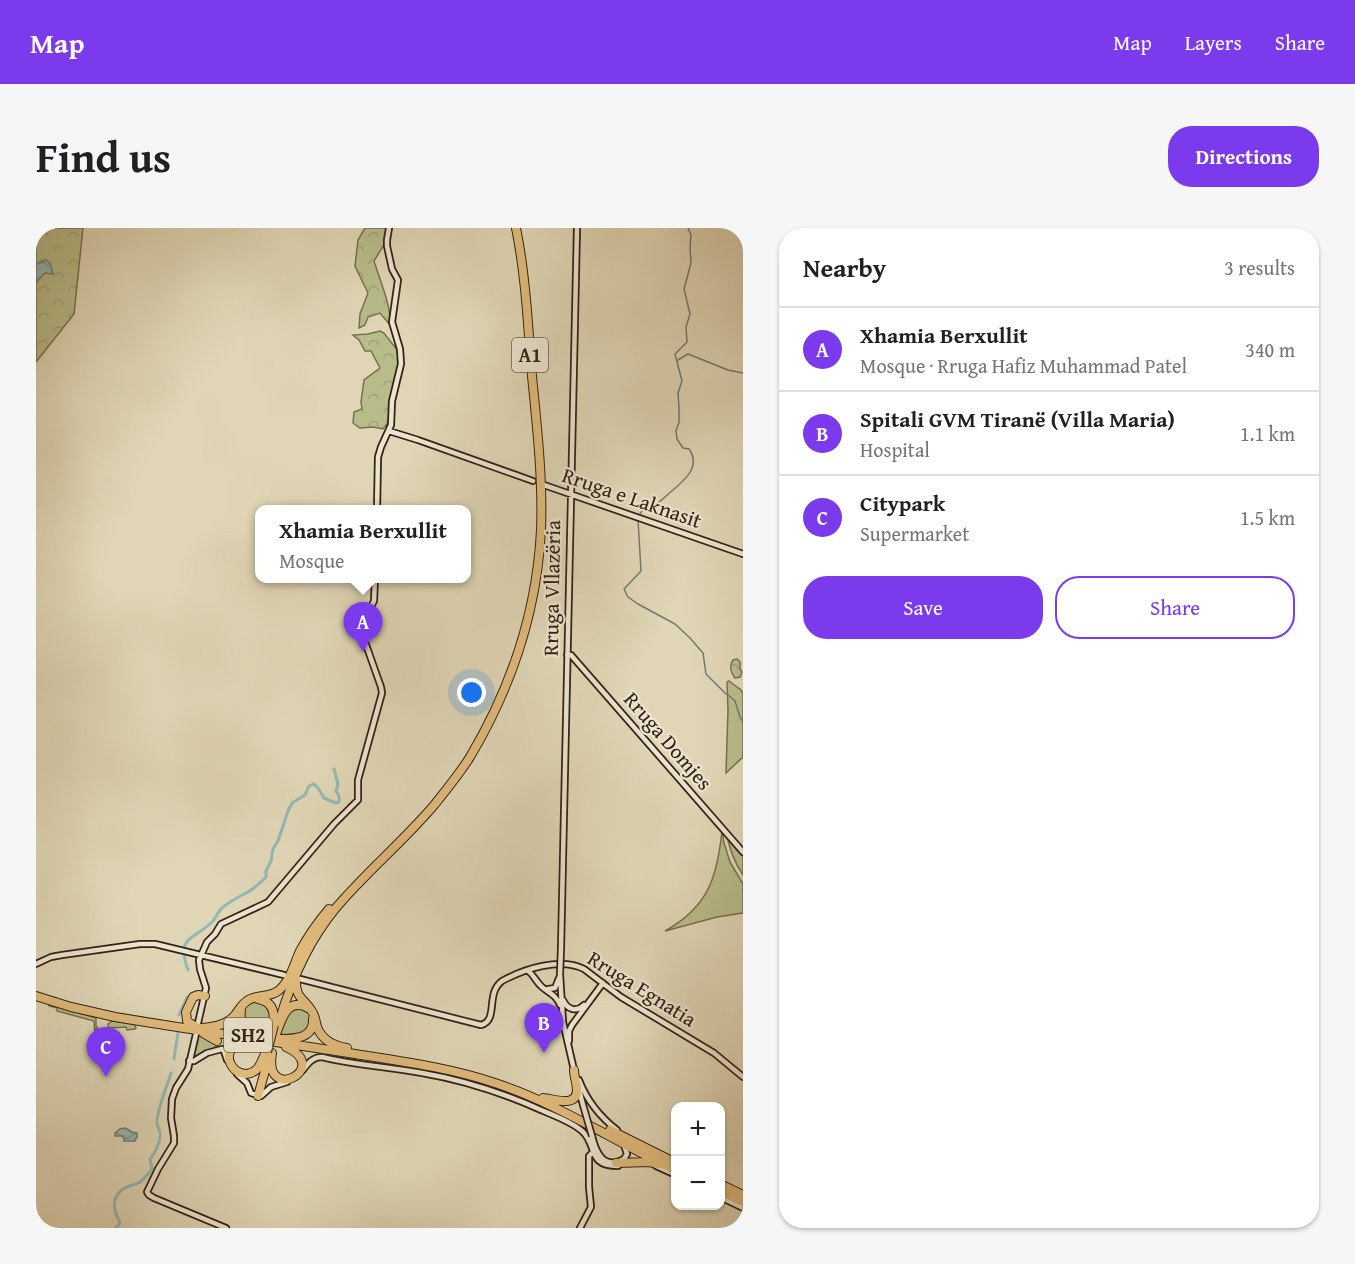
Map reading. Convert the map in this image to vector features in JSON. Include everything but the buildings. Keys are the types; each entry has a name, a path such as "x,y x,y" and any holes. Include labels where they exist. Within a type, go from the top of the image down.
{"highway":[{"name":"A1","path":"313,937 345,897 434,805 470,757 508,680 520,644 531,602 540,544 541,483 526,302 520,253 514,228"},
{"name":"A1","path":"271,1039 295,975 313,937 335,903 438,794 477,735 504,678 522,626 535,554 537,494 514,228"},
{"path":"205,996 193,997 187,1010 187,1021 197,1028 227,1022 249,999 270,995 281,989 313,937"},
{"path":"313,937 297,978 296,987 299,997 312,1011 319,1032 328,1041 338,1047 372,1054"},
{"name":"SH2","path":"36,994 100,1011 458,1069 493,1079 543,1098 671,1161"},
{"name":"SH2","path":"36,994 87,1011 433,1066 486,1080 540,1100 589,1124 660,1165 671,1169"},
{"path":"269,1052 271,1067 276,1076 287,1080 297,1075 302,1065 300,1057 296,1052 252,1032 243,1025 240,1018 244,1005 254,999 266,1001 273,1009 276,1025"},
{"path":"269,1052 252,1072 241,1073 233,1068 228,1057 232,1048 242,1042 298,1038 309,1033 314,1024 312,1014 305,1006 300,1005 293,1006 285,1012 276,1025"},
{"path":"181,1027 206,1034 217,1041"},
{"path":"257,1096 271,1039"},
{"path":"543,1098 571,1101 577,1093 574,1070"},
{"path":"616,1163 660,1165"},
{"path":"725,1186 743,1195"},
{"path":"725,1193 743,1202"}],"main road":[{"path":"377,505 378,457 393,418 392,400 401,360 392,322 398,280 392,269 387,246 389,228"},
{"name":"Rruga Vllazëria","path":"570,1055 562,1013 560,975 577,228"},
{"name":"Rruga e Laknasit","path":"389,431 533,481"},
{"name":"Rruga e Laknasit","path":"544,485 743,555"},
{"path":"188,1069 205,996 206,986 199,966 207,942 221,924 268,902 359,796 358,780 381,697 381,689 363,632 366,616 374,601 375,583"},
{"name":"Rruga Domjes","path":"567,655 572,656 743,852"},
{"path":"36,964 60,955 155,944 284,975"},
{"name":"Rruga Egnatia","path":"532,973 541,966 550,964 575,965 582,968 634,1005 714,1053 743,1077"},
{"path":"532,973 550,990 556,986 560,975"},
{"path":"300,979 481,1025 489,1019 493,993 497,985 506,979 532,973"},
{"path":"532,973 543,988 556,997 562,1013"},
{"path":"595,977 598,989"},
{"path":"602,983 572,1025 569,1037 570,1055 595,1148 600,1156 609,1162 616,1163 626,1156 626,1148 622,1143"},
{"path":"561,994 567,1007 578,1010 598,989 609,988"},
{"path":"217,1041 230,1067 245,1080 251,1093 257,1096 263,1095 268,1088 274,1085 297,1078 310,1062 320,1057 400,1069 465,1083 531,1106 581,1130 599,1160 609,1166 660,1165 671,1172"},
{"path":"189,1061 210,1052 217,1046 217,1041"},
{"path":"210,1052 222,1049 224,1051"},
{"path":"190,1055 191,1058 199,1058"},
{"path":"199,1058 188,1069 176,1088 172,1099 171,1118 174,1143 147,1192 154,1198 226,1228"},
{"path":"574,1070 588,1101 609,1124 633,1142"},
{"path":"580,1228 591,1207 589,1156 593,1152"},
{"path":"725,1199 743,1208"}],"green space":[{"path":"36,228 83,228 74,314 36,362"},
{"path":"365,228 389,228 385,243 374,261 387,301 391,326 380,313 368,317 365,325 359,328 360,314 368,293 355,266 358,240"},
{"path":"380,331 398,351 401,363 390,420 383,429 360,428 353,423 354,412 362,409 364,380 380,368 371,351 365,351 353,335"},
{"path":"737,659 742,672 740,677 735,678 731,665 733,660"},
{"path":"729,681 743,693 743,757 726,773 727,682"},
{"path":"722,831 730,862 743,884 743,913 717,917 665,931 691,912 708,890 717,863"},
{"path":"727,836 743,855 743,875 733,857"},
{"path":"254,1001 268,1005 271,1019 268,1032 256,1031 247,1027 242,1013 245,1006"},
{"path":"49,1004 96,1018 97,1035 95,1036 93,1035 95,1035 94,1021 57,1011 57,1008"},
{"path":"293,1007 306,1009 312,1018 305,1034 289,1036 280,1034 285,1016"},
{"path":"112,1021 134,1024 136,1028 127,1030 126,1027 110,1028 109,1030 108,1024"},
{"path":"197,1033 217,1044 214,1049 195,1058 192,1056"}],"water":[{"path":"46,260 50,263 53,274 45,273 36,283 36,264"},
{"path":"125,1128 137,1133 135,1141 124,1141 123,1136 115,1136 120,1129"}],"waterway":[{"path":"639,517 641,512 658,503 683,481 693,467 692,455 689,449 683,448 677,439 676,431 679,422 678,393 682,381 675,354 687,342 686,327 690,314 684,289 691,263 691,235 688,228"},
{"path":"678,360 688,354 728,370 743,373"},
{"path":"638,520 641,571 624,589 628,597 675,624 690,638 703,653 706,674 726,694"},
{"path":"727,694 735,701 743,722"},
{"path":"188,970 184,951 188,940 212,922 223,907 253,889 266,877 273,849 292,803 305,795 309,786 314,784 324,798 339,802 334,769"},
{"path":"179,1015 187,997"},
{"path":"174,1059 178,1032"},
{"path":"115,1228 120,1222 114,1206 119,1192 142,1181 152,1169 150,1159 160,1136 157,1119 171,1073"}],"place":[{"name":"Xhamia Berxullit","path":"363,652"},
{"name":"Spitali GVM Tiranë (Villa Maria)","path":"544,1053"},
{"name":"Citypark","path":"106,1077"}]}
